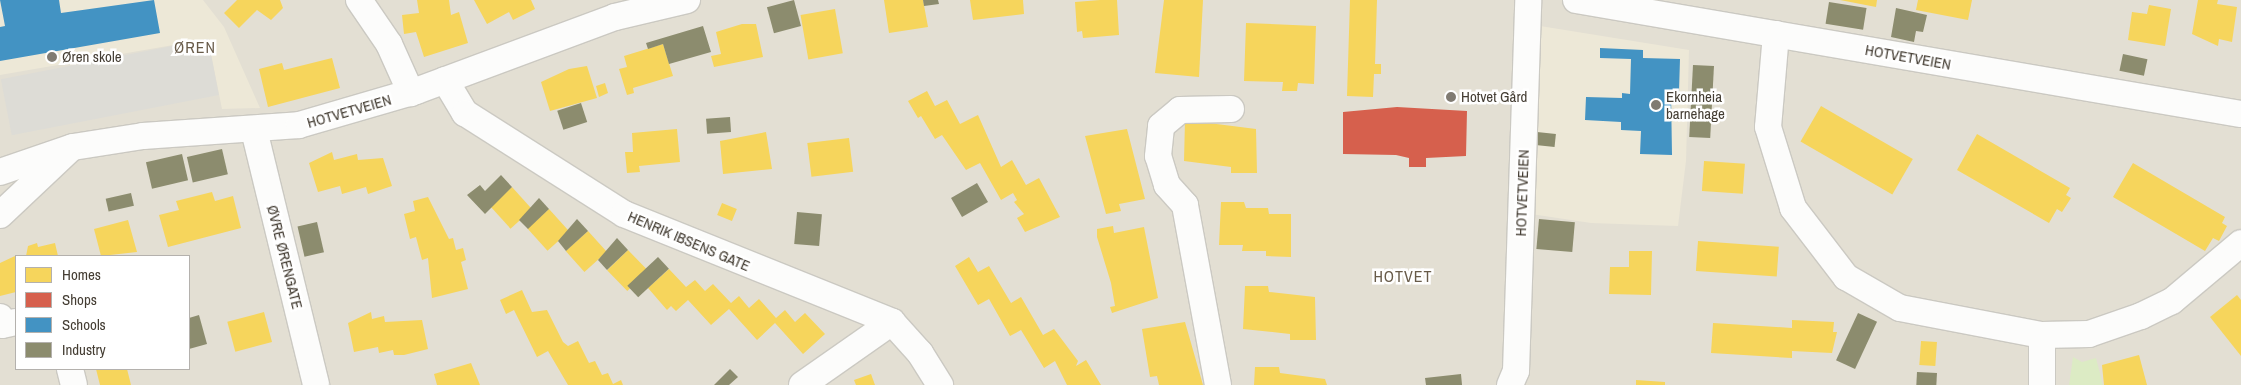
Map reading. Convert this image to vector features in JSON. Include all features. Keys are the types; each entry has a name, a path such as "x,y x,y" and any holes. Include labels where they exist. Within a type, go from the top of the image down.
{"street":[{"path":"359,0 378,22 411,93"},
{"name":"HOTVETVEIEN","path":"0,172 72,146 143,136 254,130 299,125 411,93 615,18 687,0"},
{"name":"HOTVETVEIEN","path":"1510,385 1516,371 1528,0"},
{"name":"HOTVETVEIEN","path":"1576,0 2241,114"},
{"path":"1776,34 1767,98 1774,158 1793,208 1846,277 1900,308 2042,335 2089,334 2149,312 2172,301 2241,243"},
{"name":"HENRIK IBSENS GATE","path":"445,80 465,113 624,214 892,322 920,353 940,385"},
{"path":"1218,385 1186,205 1166,185 1158,156 1161,126 1180,110 1231,109"},
{"name":"ØVRE ØRENGATE","path":"254,130 316,385"},
{"path":"0,214 72,146"},
{"path":"802,385 892,322"},
{"path":"2042,335 2042,385"},
{"path":"70,370 74,385"}],"shaded area":[{"path":"0,0 2241,0 2241,385 0,385"},
{"name":"Øren skole","path":"0,0 203,0 224,27 260,108 222,109 208,39 0,75"},
{"path":"1534,25 1689,50 1686,161 1678,226 1591,223 1531,214"},
{"path":"208,39 219,95 12,135 1,79"}],"green space":[{"path":"2073,357 2082,362 2096,358 2103,385 2069,385"}],"building: Homes":[{"path":"237,0 280,0 283,8 271,20 257,10 239,28 224,13"},
{"path":"417,0 449,0 451,15 459,12 468,43 424,57 416,32 404,34 402,15 419,13"},
{"path":"474,0 531,0 535,9 513,20 509,12 487,24"},
{"path":"884,0 923,0 928,27 889,33"},
{"path":"970,0 1023,0 1024,14 973,20"},
{"path":"1117,0 1119,35 1083,38 1082,31 1077,32 1075,2"},
{"path":"1164,0 1203,0 1199,77 1155,73"},
{"path":"1350,0 1377,0 1375,64 1381,64 1381,74 1374,74 1373,97 1347,96"},
{"path":"1840,0 1877,0 1876,7"},
{"path":"1918,0 1972,0 1968,20 1916,10"},
{"path":"2198,0 2218,0 2217,4 2237,7 2232,42 2219,39 2218,46 2192,34"},
{"path":"2149,5 2171,9 2165,46 2128,40 2132,12 2147,14"},
{"path":"835,9 843,53 808,59 801,15"},
{"path":"1246,23 1316,26 1314,84 1298,83 1297,91 1282,91 1283,82 1244,81"},
{"path":"742,24 756,24 763,57 714,67 711,56 721,54 716,32"},
{"path":"663,44 673,76 633,88 634,93 627,95 619,69 627,67 624,56"},
{"path":"332,58 340,88 268,107 259,69 282,63 284,70"},
{"path":"587,66 597,98 550,111 541,82 569,69"},
{"path":"605,83 608,93 599,97 596,86"},
{"path":"927,91 935,106 947,100 960,124 978,115 1001,167 1012,160 1026,185 1039,178 1060,217 1025,232 1017,218 1024,214 1014,202 1017,200 1013,193 1001,200 980,163 966,170 942,135 935,139 921,116 918,118 908,101"},
{"path":"1821,106 1913,159 1892,195 1800,142"},
{"path":"1185,120 1256,129 1257,173 1231,173 1231,167 1184,161"},
{"path":"677,129 680,162 639,166 640,172 627,173 625,152 633,152 632,133"},
{"path":"1127,129 1145,199 1119,204 1121,211 1106,214 1085,136"},
{"path":"766,132 772,169 723,174 720,141"},
{"path":"1977,134 2070,188 2066,195 2071,198 2062,212 2057,209 2049,223 1957,170"},
{"path":"849,138 853,172 811,177 807,143"},
{"path":"332,152 334,160 357,154 358,160 383,158 392,186 368,194 366,187 342,194 340,186 318,192 309,163"},
{"path":"1704,161 1745,164 1743,194 1702,191"},
{"path":"2133,163 2225,217 2222,223 2227,226 2219,241 2213,238 2205,251 2113,197"},
{"path":"512,187 532,209 511,229 490,206"},
{"path":"212,192 215,201 233,196 241,228 168,247 159,215 179,210 176,201"},
{"path":"428,197 449,239 453,238 456,250 463,248 466,260 461,262 468,289 432,298 428,258 422,260 416,237 410,239 404,214 415,211 413,201"},
{"path":"1221,202 1244,202 1246,208 1268,208 1269,214 1291,214 1291,257 1266,256 1266,251 1242,251 1243,245 1219,245"},
{"path":"722,203 737,209 732,221 717,215"},
{"path":"549,209 569,231 548,251 527,228"},
{"path":"128,220 137,252 101,255 94,229"},
{"path":"1113,226 1114,233 1144,227 1158,298 1112,313 1110,307 1115,306 1111,283 1097,237 1097,229"},
{"path":"588,231 607,252 584,272 566,251"},
{"path":"1698,241 1779,247 1777,277 1696,271"},
{"path":"37,243 38,247 55,243 58,255 26,255 28,246"},
{"path":"628,250 648,271 627,291 607,270"},
{"path":"1629,251 1652,251 1651,295 1609,294 1610,267 1629,267"},
{"path":"15,256 15,292 0,296 0,263"},
{"path":"969,257 978,272 989,266 1011,303 1021,297 1043,335 1054,329 1078,361 1076,366 1086,360 1101,385 1067,385 1055,361 1044,368 1021,330 1010,336 989,299 978,305 955,266"},
{"path":"669,269 686,287 695,280 705,291 713,284 731,303 739,296 749,308 759,299 776,318 785,310 795,322 805,313 825,334 803,354 775,323 757,340 729,309 711,325 688,300 676,311 671,306 667,310 648,288"},
{"path":"1245,286 1268,286 1269,292 1315,297 1316,340 1290,340 1290,334 1243,329"},
{"path":"522,290 532,312 547,310 563,342 568,346 578,341 589,363 595,361 602,375 608,373 613,384 621,380 623,385 568,385 548,351 537,357 514,310 506,314 500,300"},
{"path":"2237,295 2241,300 2241,356 2210,317"},
{"path":"264,312 272,342 235,352 227,322"},
{"path":"371,312 372,319 384,316 385,322 422,320 428,349 404,355 394,355 393,350 379,353 378,347 354,352 348,323"},
{"path":"1792,320 1834,322 1833,332 1837,332 1832,353 1792,351 1792,358 1711,353 1713,323 1792,328"},
{"path":"1185,322 1203,385 1159,385 1157,376 1150,377 1142,329"},
{"path":"1921,341 1937,342 1935,366 1919,365"},
{"path":"2139,355 2147,385 2104,385 2102,365"},
{"path":"471,363 480,385 437,385 434,374"},
{"path":"1255,367 1279,367 1280,373 1325,379 1327,385 1254,385"},
{"path":"96,370 127,370 131,385 100,385"},
{"path":"871,374 875,385 856,385 854,380"},
{"path":"1636,380 1665,382 1665,385 1636,385"}],"building: Shops":[{"path":"1397,107 1467,111 1466,156 1426,158 1426,167 1409,167 1409,158 1396,155 1343,154 1343,112"}],"building: Schools":[{"path":"0,0 59,0 61,13 154,0 160,33 0,61 0,27 5,26"},
{"path":"1600,48 1643,50 1643,58 1680,59 1679,92 1671,92 1672,155 1640,154 1641,131 1621,130 1621,122 1585,120 1586,97 1622,98 1622,93 1630,94 1631,59 1600,58"}],"building: Industry":[{"path":"794,0 801,26 774,33 767,7"},
{"path":"923,0 938,0 939,4 924,6"},
{"path":"1829,2 1867,8 1863,30 1826,24"},
{"path":"1896,8 1927,15 1923,32 1916,31 1914,42 1891,37"},
{"path":"703,26 711,52 669,64 663,44 648,49 646,43"},
{"path":"2123,54 2147,59 2144,76 2119,71"},
{"path":"1693,65 1714,66 1710,138 1689,137"},
{"path":"581,103 587,122 563,130 557,111"},
{"path":"730,117 731,132 707,134 706,119"},
{"path":"1537,132 1556,134 1555,147 1536,145"},
{"path":"222,149 228,174 193,182 187,157"},
{"path":"182,154 188,180 152,189 146,162"},
{"path":"501,175 512,187 485,214 467,195 480,185 485,191"},
{"path":"977,183 988,202 962,217 951,198"},
{"path":"131,193 134,206 109,212 106,199"},
{"path":"539,198 549,209 528,229 519,220"},
{"path":"797,212 822,214 819,246 794,244"},
{"path":"577,219 588,231 566,251 558,241"},
{"path":"1539,219 1575,222 1572,252 1536,249"},
{"path":"317,222 324,252 304,257 298,226"},
{"path":"617,238 628,250 607,270 598,260"},
{"path":"658,257 669,269 638,297 627,286"},
{"path":"1858,313 1877,322 1855,369 1836,360"},
{"path":"199,315 207,344 190,349 190,318"},
{"path":"730,369 738,377 729,385 714,385"},
{"path":"1917,372 1937,373 1936,385 1916,385"},
{"path":"1461,374 1462,385 1426,385 1425,378"}],"place":[{"name":"Øren skole","path":"52,57"},
{"name":"Hotvet Gård","path":"1451,97"},
{"name":"Ekornheia barnehage","path":"1656,105"}],"district":[{"name":"ØREN","path":"195,47"},
{"name":"HOTVET","path":"1403,276"}]}
